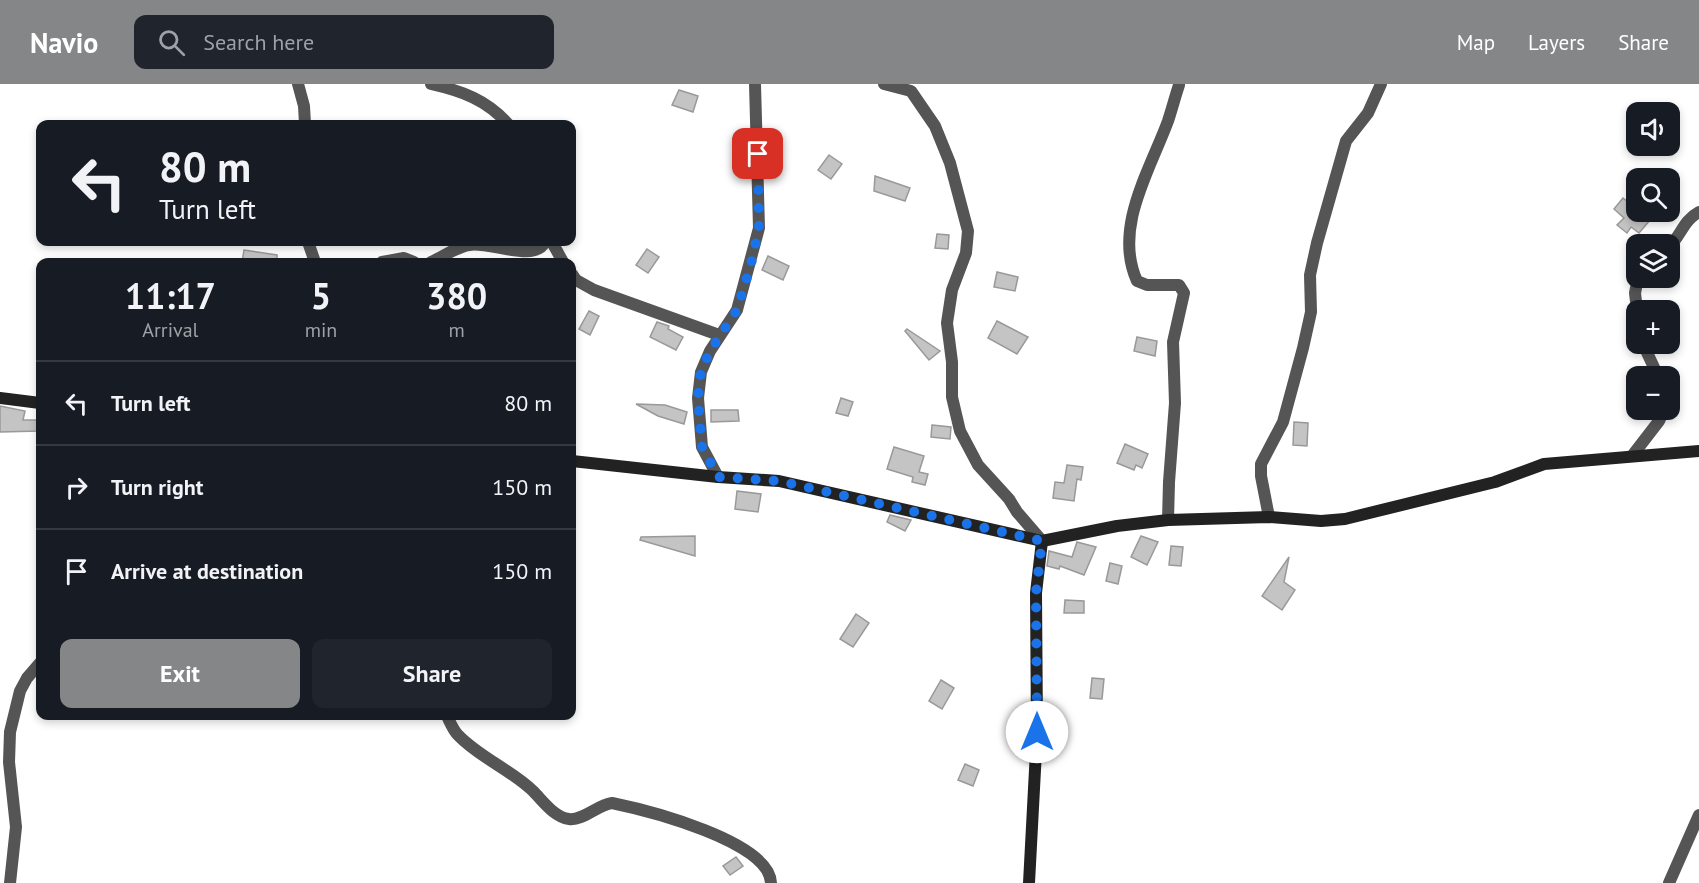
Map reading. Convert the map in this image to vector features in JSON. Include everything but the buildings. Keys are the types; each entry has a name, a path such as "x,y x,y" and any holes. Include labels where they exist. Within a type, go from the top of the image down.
{"street":[{"path":"298,84 304,106 305,120"},
{"path":"431,84 472,95 504,120"},
{"path":"718,477 702,447 698,398 701,372 719,335 730,323 737,310 759,228 755,84"},
{"path":"884,84 911,91 935,126 950,163 968,231 966,253 952,290 947,323 952,362 952,397 960,431 978,465 1009,499 1042,541 1036,593 1037,732 1029,883"},
{"path":"1269,517 1260,476 1261,464 1280,430 1299,368 1310,320 1310,275 1317,243 1346,141 1368,113 1381,84"},
{"path":"1168,520 1175,403 1173,342 1184,293 1179,285 1147,285 1137,281 1132,267 1129,233 1145,177 1179,85"},
{"path":"1680,235 1687,220 1699,212"},
{"path":"440,258 466,246"},
{"path":"496,246 530,252 538,250 542,246"},
{"path":"576,280 594,290 719,335"},
{"path":"0,398 36,402"},
{"path":"1632,456 1659,420"},
{"path":"576,461 718,477 779,481 1042,541 1117,526 1168,520 1269,517 1321,521 1345,519 1495,482 1544,464 1699,452"},
{"path":"10,883 16,827 9,762 10,732 20,691 36,668"},
{"path":"449,720 457,734 472,747 515,775 555,813 574,819 603,804 612,803 687,824 746,851 764,864 769,871 771,883"},
{"path":"1669,883 1699,815"}],"route":[{"path":"758,154 759,228 751,264 737,310 730,323 719,335 701,372 698,398 702,447 718,477 779,481 1042,541 1036,593 1037,732"}]}
